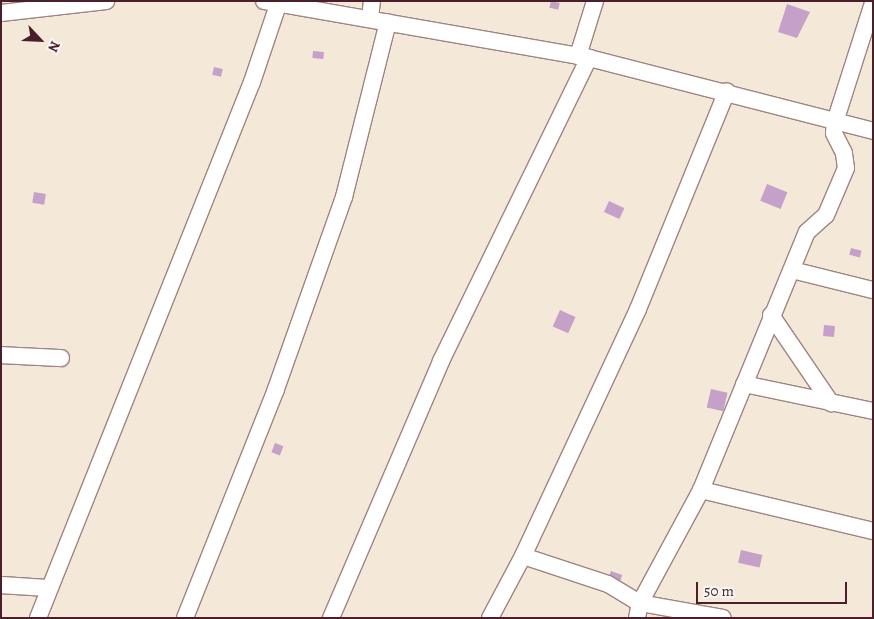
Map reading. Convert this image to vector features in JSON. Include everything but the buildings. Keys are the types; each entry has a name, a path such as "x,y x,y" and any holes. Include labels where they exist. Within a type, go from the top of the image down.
{"street":[{"path":"1,13 106,1"},
{"path":"264,1 279,2 583,57 727,91 873,131"},
{"path":"370,18 372,1"},
{"path":"331,618 441,361 583,57 595,1"},
{"path":"38,618 47,588 252,82 279,2"},
{"path":"639,610 701,490 771,315 807,232 826,215 846,168 844,153 834,133 835,122 873,3"},
{"path":"186,618 276,389 344,197 388,22"},
{"path":"490,618 523,556 638,308 727,91"},
{"path":"792,270 873,290"},
{"path":"771,315 831,403"},
{"path":"1,356 61,358"},
{"path":"744,384 873,410"},
{"path":"701,490 873,530"},
{"path":"523,556 608,584 639,610 723,618"},
{"path":"1,585 47,588"}]}
